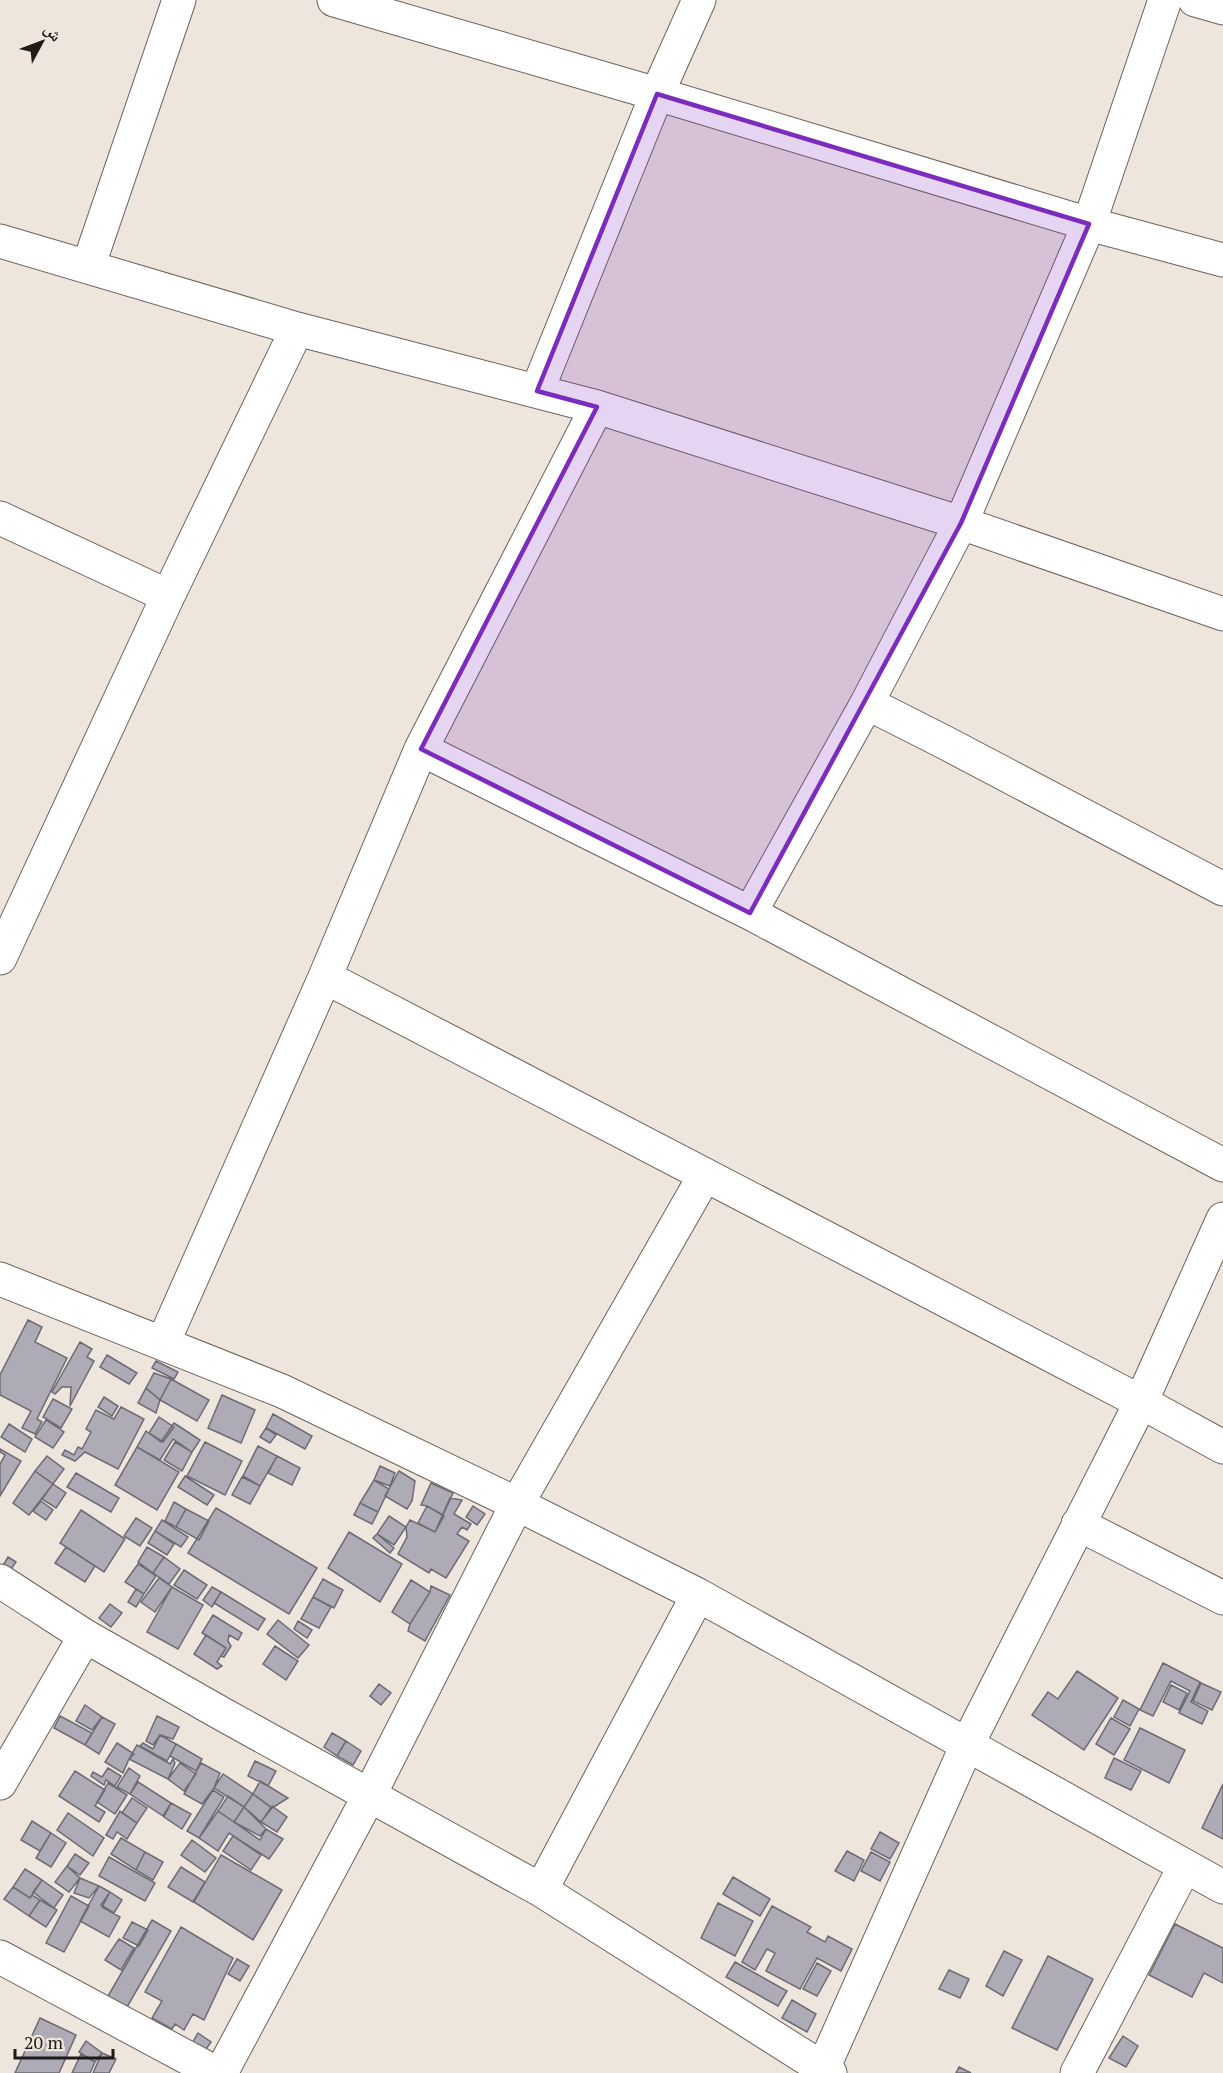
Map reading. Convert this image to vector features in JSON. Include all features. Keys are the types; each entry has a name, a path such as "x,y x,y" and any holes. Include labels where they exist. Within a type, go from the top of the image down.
{"street":[{"path":"88,267 179,0"},
{"path":"334,0 390,8 657,94 1089,224 1223,260"},
{"path":"537,391 657,94 699,0"},
{"path":"750,913 867,703 961,523 1089,224 1165,0"},
{"path":"1195,0 1223,8"},
{"path":"0,241 297,329 597,407 961,523 1223,614"},
{"path":"0,958 7,925 297,329"},
{"path":"163,1343 421,749 597,407"},
{"path":"0,518 168,596"},
{"path":"867,703 1223,889"},
{"path":"421,749 750,913 1223,1165"},
{"path":"324,976 1141,1402 1223,1447"},
{"path":"221,2073 370,1794 517,1504 705,1175"},
{"path":"0,1581 85,1636 541,1890 824,2072 967,1745 1141,1402 1223,1219"},
{"path":"0,1279 282,1391 517,1504 698,1595 1223,1887"},
{"path":"1078,1524 1223,1598"},
{"path":"541,1890 698,1595"},
{"path":"0,1783 85,1636"},
{"path":"1077,2073 1185,1866"},
{"path":"0,1957 216,2073"}],"highlighted area":[{"path":"657,94 1089,224 961,523 750,913 421,749 597,407 537,391"}],"building":[{"path":"28,1320 42,1327 35,1342 67,1358 37,1419 42,1422 35,1434 22,1428 31,1411 0,1395 0,1375"},
{"path":"80,1342 92,1349 87,1357 94,1361 70,1406 71,1387 62,1387 55,1394 52,1392"},
{"path":"107,1355 137,1373 129,1384 100,1367"},
{"path":"156,1361 178,1372 174,1379 152,1368"},
{"path":"154,1373 171,1379 160,1400 146,1388"},
{"path":"171,1379 209,1400 197,1421 160,1400"},
{"path":"146,1388 160,1400 156,1413 138,1403"},
{"path":"222,1395 255,1410 241,1443 208,1428"},
{"path":"104,1397 118,1406 112,1416 98,1407"},
{"path":"53,1399 72,1409 61,1428 43,1417"},
{"path":"121,1407 144,1419 118,1469 85,1452 75,1461 62,1455 65,1450 74,1455 78,1447 82,1449 91,1432 86,1429 96,1410 114,1419"},
{"path":"273,1414 312,1436 305,1449 266,1428"},
{"path":"159,1417 174,1427 163,1442 149,1433"},
{"path":"46,1420 64,1432 53,1448 35,1437"},
{"path":"174,1423 200,1440 192,1452 173,1439 160,1460 137,1447 146,1431 161,1442"},
{"path":"9,1424 32,1439 25,1452 1,1437"},
{"path":"266,1428 276,1435 270,1443 260,1437"},
{"path":"175,1442 192,1452 182,1471 164,1460"},
{"path":"205,1442 242,1461 225,1495 187,1476"},
{"path":"258,1446 277,1456 260,1486 243,1476"},
{"path":"137,1447 179,1472 157,1510 115,1485"},
{"path":"0,1449 21,1461 0,1496 0,1464 5,1455 0,1452"},
{"path":"47,1456 64,1469 53,1484 35,1471"},
{"path":"277,1456 300,1468 292,1485 268,1473"},
{"path":"380,1466 395,1473 390,1486 374,1480"},
{"path":"35,1471 53,1484 29,1515 13,1503"},
{"path":"399,1471 415,1481 412,1501 407,1509 385,1496"},
{"path":"76,1473 119,1498 111,1512 67,1487"},
{"path":"185,1476 214,1495 207,1505 178,1487"},
{"path":"242,1477 260,1486 250,1504 232,1495"},
{"path":"374,1480 389,1489 378,1512 360,1503"},
{"path":"431,1483 453,1493 443,1515 421,1505"},
{"path":"53,1484 66,1493 56,1508 42,1499"},
{"path":"450,1498 462,1500 454,1514 471,1524 467,1530 462,1527 457,1534 469,1541 446,1578 431,1569 429,1573 398,1554 407,1537 406,1527 410,1520 435,1532"},
{"path":"41,1501 53,1510 46,1520 33,1511"},
{"path":"174,1502 186,1509 176,1527 165,1521"},
{"path":"360,1503 378,1512 372,1524 354,1515"},
{"path":"427,1506 444,1516 435,1532 418,1523"},
{"path":"473,1506 485,1514 477,1525 466,1517"},
{"path":"216,1508 317,1568 289,1614 188,1553"},
{"path":"186,1509 209,1521 199,1540 176,1527"},
{"path":"81,1510 125,1539 104,1572 60,1543"},
{"path":"389,1516 406,1527 394,1545 377,1534"},
{"path":"136,1518 152,1528 140,1546 124,1536"},
{"path":"162,1520 188,1537 181,1547 155,1531"},
{"path":"155,1531 174,1544 167,1555 148,1543"},
{"path":"349,1532 402,1564 380,1602 328,1568"},
{"path":"377,1534 394,1548 390,1553 373,1538"},
{"path":"66,1547 95,1566 85,1582 55,1563"},
{"path":"147,1547 164,1557 153,1573 138,1562"},
{"path":"8,1557 16,1562 6,1576 1,1569"},
{"path":"164,1557 180,1569 169,1584 153,1573"},
{"path":"138,1564 156,1576 144,1594 125,1582"},
{"path":"184,1570 207,1585 197,1599 174,1585"},
{"path":"159,1578 172,1587 155,1612 141,1602"},
{"path":"323,1579 343,1590 334,1608 313,1597"},
{"path":"411,1580 430,1592 410,1624 392,1612"},
{"path":"431,1586 450,1595 425,1641 408,1631 430,1592"},
{"path":"172,1587 203,1605 178,1649 147,1632"},
{"path":"212,1587 221,1592 212,1607 203,1600"},
{"path":"136,1589 144,1594 136,1607 128,1602"},
{"path":"221,1592 265,1619 258,1630 214,1603"},
{"path":"313,1597 331,1607 319,1628 301,1619"},
{"path":"110,1604 122,1613 111,1627 99,1618"},
{"path":"213,1615 242,1633 238,1640 229,1635 228,1641 231,1646 224,1657 221,1656 226,1648 202,1633"},
{"path":"278,1620 309,1645 298,1658 267,1634"},
{"path":"298,1621 312,1630 307,1638 294,1629"},
{"path":"206,1635 226,1648 217,1662 222,1666 217,1669 194,1654"},
{"path":"275,1646 298,1661 286,1680 263,1664"},
{"path":"1163,1663 1200,1682 1191,1702 1208,1711 1202,1724 1179,1713 1190,1691 1171,1681 1153,1716 1140,1710"},
{"path":"1077,1671 1118,1698 1084,1750 1032,1715 1048,1692 1058,1699"},
{"path":"1201,1683 1221,1692 1212,1710 1193,1701"},
{"path":"379,1684 391,1693 381,1705 370,1696"},
{"path":"1171,1685 1187,1693 1179,1710 1163,1702"},
{"path":"1123,1700 1139,1709 1130,1726 1114,1717"},
{"path":"85,1705 102,1717 92,1730 76,1721"},
{"path":"60,1716 92,1733 85,1745 54,1728"},
{"path":"157,1716 179,1727 173,1739 160,1735 153,1745 146,1741"},
{"path":"102,1717 115,1724 99,1754 85,1745"},
{"path":"1111,1718 1130,1729 1114,1755 1096,1744"},
{"path":"1140,1728 1185,1750 1169,1783 1124,1760"},
{"path":"332,1733 346,1741 337,1756 324,1747"},
{"path":"160,1735 176,1744 167,1761 140,1746 143,1743 153,1749"},
{"path":"346,1741 361,1751 353,1765 337,1756"},
{"path":"117,1743 134,1754 129,1759 123,1773 105,1762"},
{"path":"176,1744 202,1759 196,1771 170,1756"},
{"path":"137,1745 170,1764 173,1759 175,1763 168,1779 129,1759"},
{"path":"1114,1758 1141,1771 1131,1790 1105,1778"},
{"path":"255,1761 276,1771 268,1786 248,1776"},
{"path":"180,1763 196,1774 184,1791 168,1779"},
{"path":"201,1763 220,1773 214,1788 202,1804 184,1794"},
{"path":"108,1768 121,1776 115,1786 106,1780 104,1785 91,1776 93,1772 102,1777"},
{"path":"129,1768 140,1776 130,1794 117,1787"},
{"path":"75,1771 105,1790 95,1806 105,1812 99,1822 59,1796"},
{"path":"223,1774 253,1794 244,1807 214,1788"},
{"path":"260,1781 288,1798 272,1808 253,1794"},
{"path":"138,1782 171,1803 163,1816 130,1794"},
{"path":"108,1783 127,1795 115,1814 97,1802"},
{"path":"1223,1784 1223,1839 1202,1828"},
{"path":"213,1790 224,1797 199,1838 187,1831"},
{"path":"253,1794 272,1808 261,1822 244,1807"},
{"path":"228,1796 244,1807 234,1822 218,1811"},
{"path":"132,1798 147,1808 137,1823 122,1813"},
{"path":"171,1803 191,1814 182,1829 164,1817"},
{"path":"272,1806 287,1817 277,1832 261,1822"},
{"path":"244,1807 266,1829 260,1836 234,1822"},
{"path":"120,1811 137,1823 127,1839 117,1832 113,1839 106,1835"},
{"path":"218,1811 260,1840 266,1829 283,1839 269,1859 229,1833 218,1851 199,1838"},
{"path":"68,1813 104,1838 93,1856 57,1830"},
{"path":"32,1821 51,1833 40,1851 21,1840"},
{"path":"880,1832 899,1843 890,1859 871,1849"},
{"path":"51,1833 66,1843 51,1867 36,1858"},
{"path":"233,1836 261,1855 251,1870 223,1851"},
{"path":"121,1838 145,1852 136,1870 111,1854"},
{"path":"192,1840 216,1858 205,1872 181,1855"},
{"path":"847,1851 864,1860 854,1881 835,1871"},
{"path":"145,1852 163,1862 153,1880 136,1870"},
{"path":"871,1852 890,1862 880,1881 861,1871"},
{"path":"75,1854 89,1863 80,1875 67,1866"},
{"path":"221,1855 282,1890 253,1940 194,1902"},
{"path":"109,1857 155,1883 145,1901 99,1876"},
{"path":"67,1866 80,1878 69,1892 55,1882"},
{"path":"181,1867 205,1882 193,1902 168,1887"},
{"path":"25,1869 42,1880 30,1898 13,1887"},
{"path":"733,1877 770,1899 760,1916 723,1894"},
{"path":"80,1878 99,1886 89,1898 74,1893"},
{"path":"42,1880 63,1895 54,1908 33,1892"},
{"path":"99,1886 110,1892 102,1907 120,1917 109,1937 80,1921"},
{"path":"13,1887 30,1898 32,1895 40,1900 29,1916 4,1899"},
{"path":"110,1892 122,1900 114,1913 101,1905"},
{"path":"71,1896 89,1906 64,1952 46,1943"},
{"path":"40,1900 57,1910 46,1927 29,1916"},
{"path":"718,1903 753,1921 735,1956 701,1938"},
{"path":"772,1906 811,1927 807,1932 825,1942 828,1936 852,1949 841,1971 817,1958 800,1989 766,1971 775,1953 767,1949 755,1970 742,1962"},
{"path":"152,1920 171,1931 123,2014 104,2003"},
{"path":"132,1922 148,1930 139,1946 123,1938"},
{"path":"1175,1924 1223,1948 1223,1983 1204,1973 1192,1997 1149,1975"},
{"path":"181,1927 233,1958 204,2020 193,2014 184,2030 175,2024 172,2029 152,2018 162,2001 145,1992"},
{"path":"119,1939 134,1948 121,1970 105,1960"},
{"path":"1004,1951 1022,1960 1003,1996 986,1986"},
{"path":"1048,1956 1093,1979 1057,2050 1012,2028"},
{"path":"237,1959 249,1966 240,1981 228,1974"},
{"path":"735,1962 787,1991 778,2006 726,1977"},
{"path":"817,1963 831,1971 817,1996 803,1989"},
{"path":"949,1970 969,1979 960,1998 939,1989"},
{"path":"792,2000 816,2014 807,2032 782,2018"},
{"path":"40,2018 76,2035 59,2073 15,2073"},
{"path":"198,2033 211,2042 202,2055 190,2047"},
{"path":"1123,2036 1138,2046 1126,2067 1109,2058"},
{"path":"86,2041 102,2053 95,2062 79,2052"},
{"path":"102,2053 116,2059 109,2073 93,2073"},
{"path":"81,2054 95,2062 90,2073 72,2073"},
{"path":"959,2067 971,2073 956,2073"}]}
